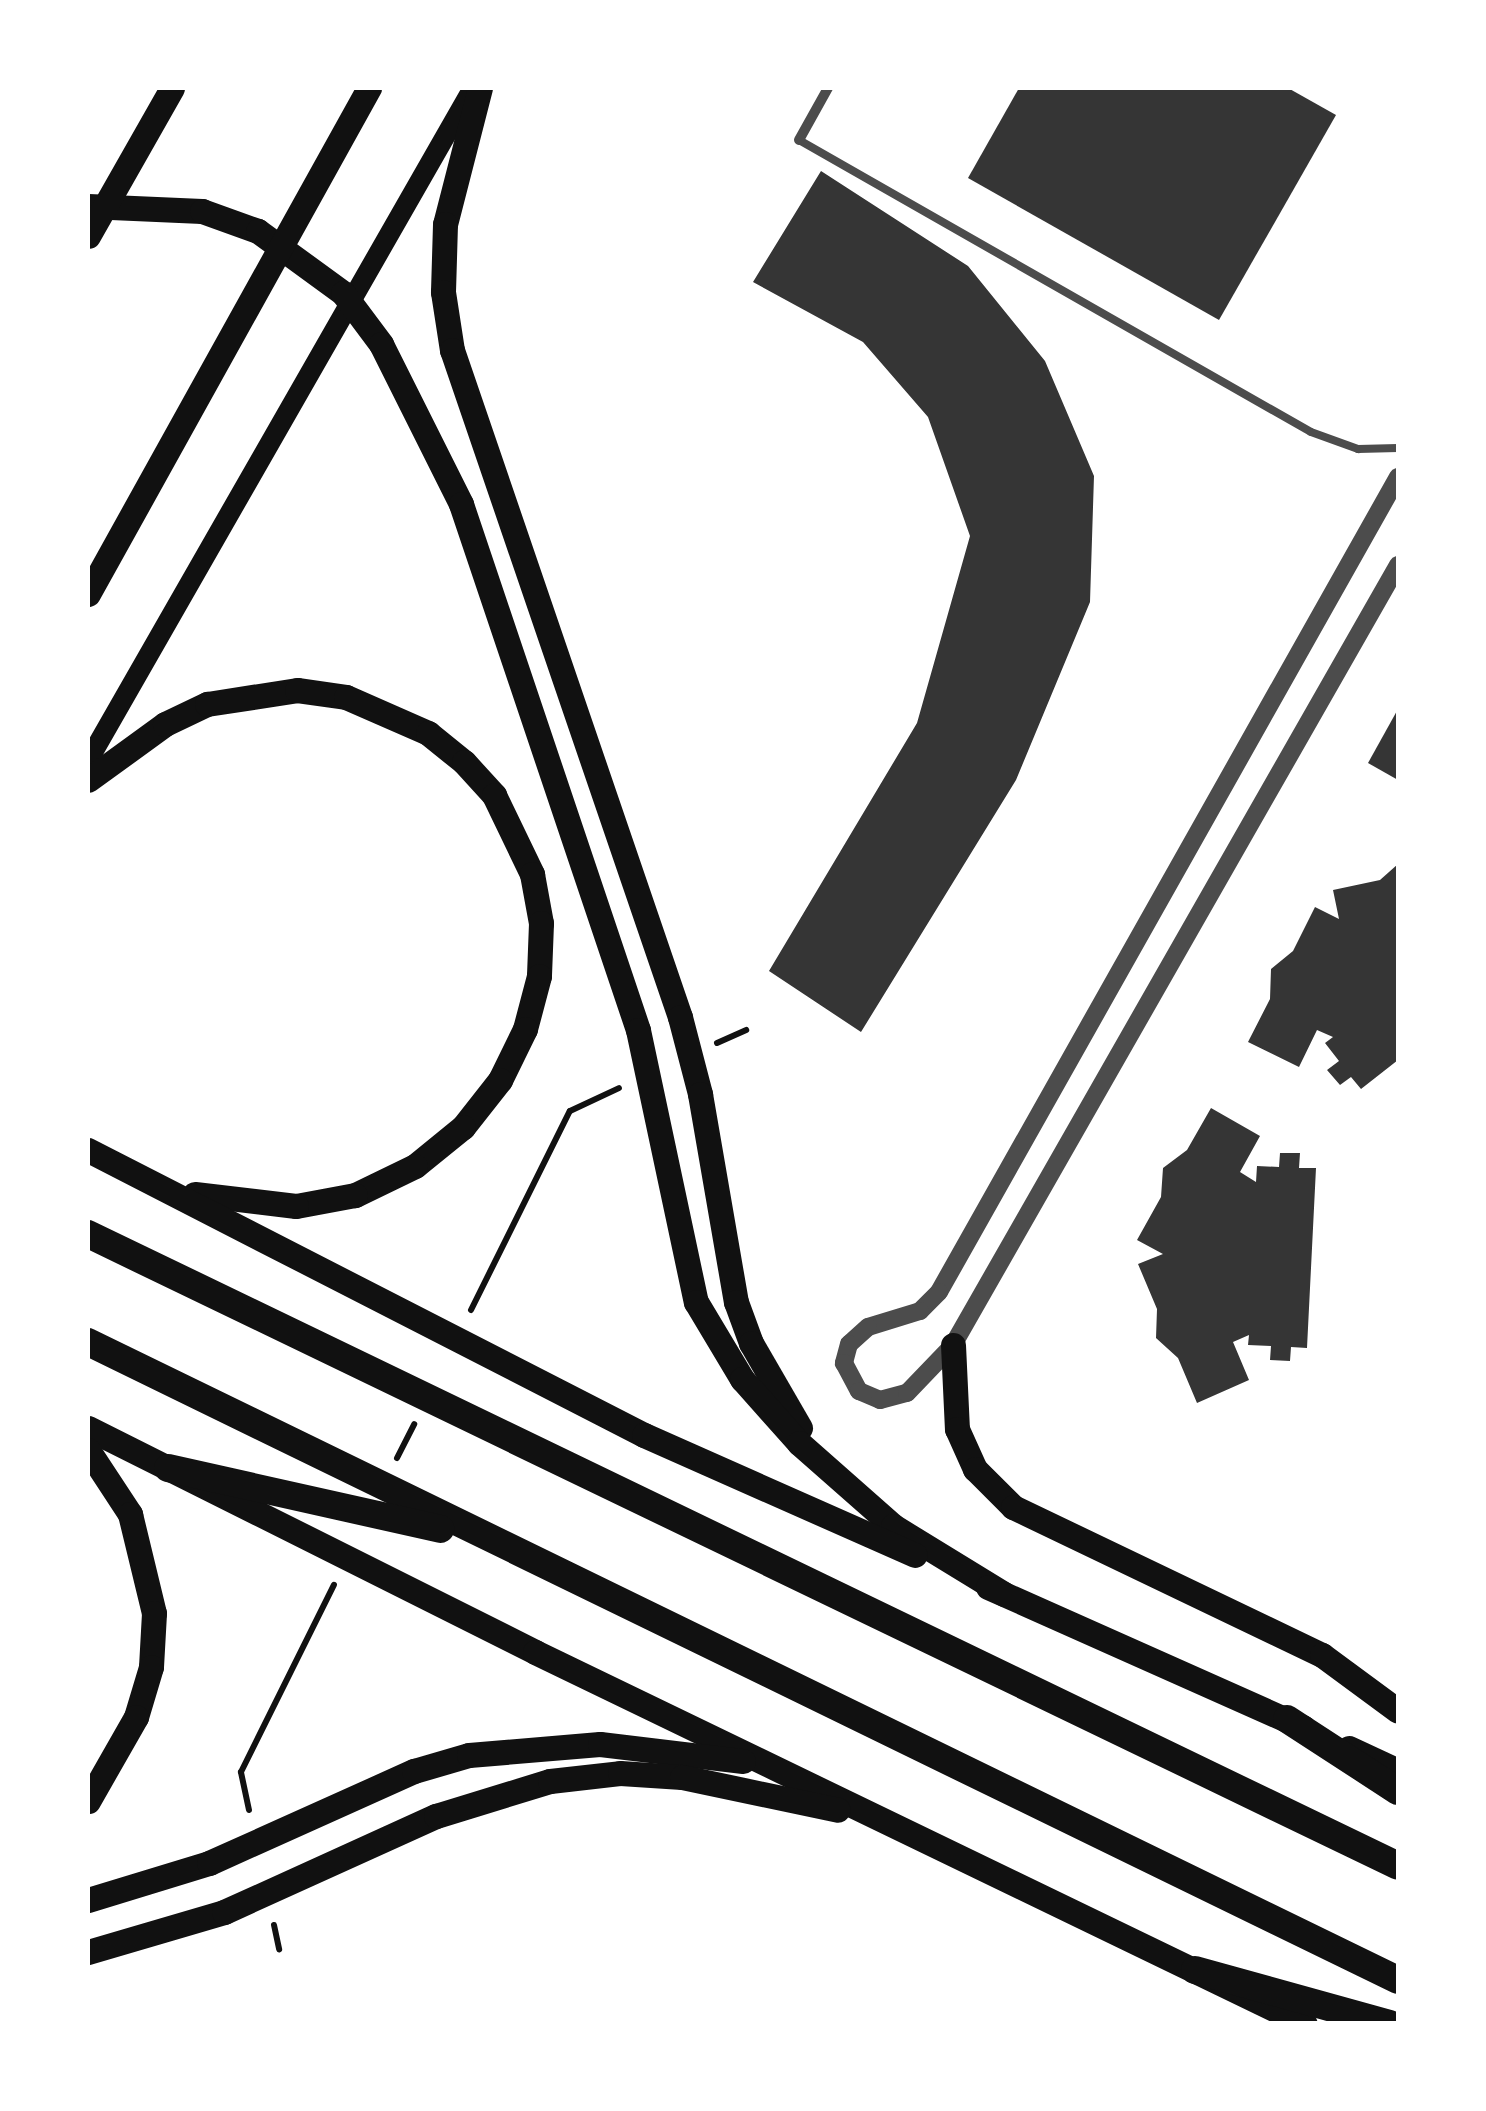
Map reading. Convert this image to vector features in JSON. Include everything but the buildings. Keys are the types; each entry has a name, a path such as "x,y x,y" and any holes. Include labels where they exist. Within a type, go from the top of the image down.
{"highway":[{"path":"88,1234 1398,1866"},
{"path":"88,1342 570,1582 1398,1980"},
{"path":"168,1468 483,1539"},
{"path":"1287,1719 1398,1791"},
{"path":"1195,1970 1390,2024"}],"main road":[{"path":"88,236 172,88"},
{"path":"88,594 369,88"},
{"path":"477,88 445,224 443,292 467,404 680,1017 700,1094 736,1302 770,1380 839,1480"},
{"path":"88,761 477,88"},
{"path":"88,206 202,212 258,232 343,293 380,344 461,504 632,1014 696,1302 742,1380 839,1480 893,1526 1004,1594"},
{"path":"88,780 165,724 207,704 297,690 346,697 428,733 494,794 532,874 541,923 540,976 525,1029 500,1080 463,1127 416,1166 355,1195 278,1205 224,1202 152,1182"},
{"path":"88,1150 644,1435 1398,1771"},
{"path":"952,1345 956,1429 976,1469 1013,1508 1322,1654 1398,1710"},
{"path":"88,1428 534,1652 1305,2024"},
{"path":"88,1450 130,1514 154,1613 151,1667 136,1717 88,1801"},
{"path":"88,1900 209,1863 351,1798 451,1760 536,1745 600,1744 768,1765"},
{"path":"88,1952 224,1912 494,1795 620,1773 750,1790 905,1830"}],"street":[{"path":"800,140 828,88"},
{"path":"1398,476 938,1292 920,1311 868,1327 849,1344 844,1363 859,1391 893,1398 916,1387 952,1345 1398,564"}],"lane":[{"path":"800,140 1311,432 1358,449 1398,448"}],"path":[{"path":"711,1046 746,1030"},
{"path":"463,1325 570,1111 622,1086"},
{"path":"392,1468 419,1414"},
{"path":"252,1825 241,1772 339,1576"},
{"path":"272,1913 279,1948"}]}
